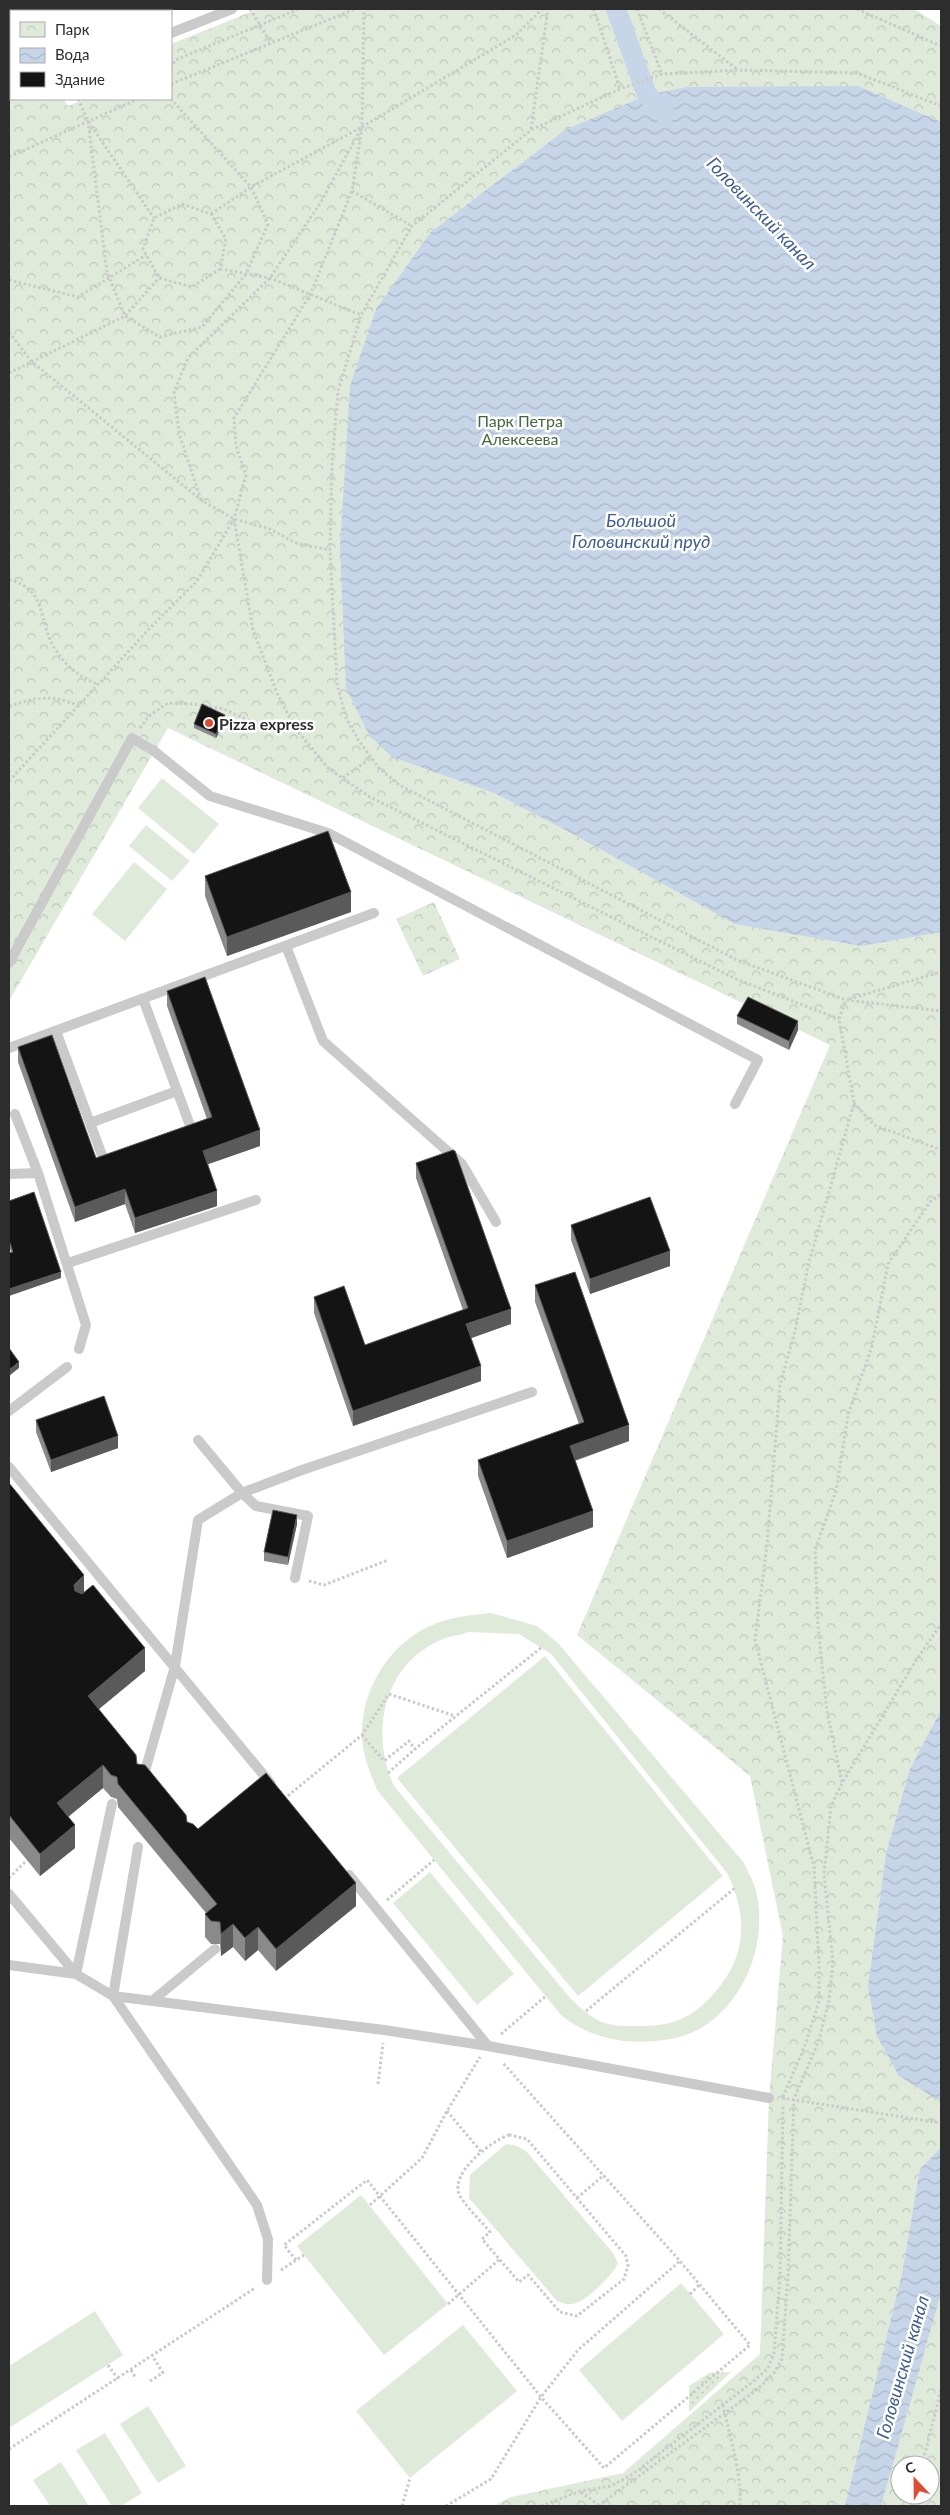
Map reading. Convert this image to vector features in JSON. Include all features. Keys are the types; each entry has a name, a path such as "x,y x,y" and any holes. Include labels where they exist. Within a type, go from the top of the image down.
{"lane":[{"path":"172,33 232,9"},
{"path":"9,962 132,738 154,751 210,796 328,833 758,1060 735,1104"},
{"path":"9,1048 374,913"},
{"path":"286,946 323,1041 462,1164 496,1222"},
{"path":"144,998 191,1128"},
{"path":"56,1031 103,1158"},
{"path":"90,1123 177,1090"},
{"path":"15,1114 38,1173 86,1324 79,1349"},
{"path":"9,1174 38,1173"},
{"path":"68,1264 256,1200"},
{"path":"9,1411 67,1367"},
{"path":"142,1782 175,1666 198,1520 242,1493 302,1470 532,1392"},
{"path":"198,1440 242,1493 256,1506 308,1516 295,1578"},
{"path":"9,1467 104,1589 175,1666 265,1784 284,1799"},
{"path":"76,1974 112,1804"},
{"path":"138,1847 113,1996 257,2206 268,2239 267,2280"},
{"path":"340,1865 488,2046"},
{"path":"9,1894 76,1974 113,1996 384,2030 488,2046 769,2098"},
{"path":"152,2002 215,1949"},
{"path":"9,1965 76,1974"}],"path":[{"path":"250,9 271,43"},
{"path":"172,66 175,60 299,9"},
{"path":"172,84 355,9"},
{"path":"9,781 150,628 197,581 234,519 246,475 236,446 234,418 310,295 352,191 362,127 361,44 364,9"},
{"path":"211,214 251,187 362,127 516,35 542,9"},
{"path":"531,130 548,9"},
{"path":"594,9 620,89"},
{"path":"638,9 662,74"},
{"path":"659,9 738,70"},
{"path":"857,9 941,46"},
{"path":"941,106 857,73 738,70 662,74 620,89 531,130 412,226 361,315 338,391 332,465 330,550 337,684 346,718 371,758 379,768 399,785 738,960 846,1000 941,1012"},
{"path":"78,100 88,121 154,218"},
{"path":"9,157 136,100"},
{"path":"88,121 109,278 125,316 160,336 202,327 246,274 268,224 251,187 172,100"},
{"path":"202,500 179,433 174,392 188,358 270,278 321,202 362,127"},
{"path":"352,191 412,226"},
{"path":"220,269 226,240 211,214 182,204 154,218 143,249 159,278 192,287 220,269 270,278 361,315"},
{"path":"9,280 78,297 146,255"},
{"path":"9,373 125,316 159,278"},
{"path":"9,332 32,361 202,500 234,519 270,529 298,544 330,550"},
{"path":"234,519 253,630 276,693 296,728 329,769 370,797 736,979 839,1019"},
{"path":"9,580 25,584 36,598 54,648 73,673 98,686"},
{"path":"9,706 43,696 80,706"},
{"path":"132,738 149,716 168,703 224,708 266,729 296,728"},
{"path":"343,778 371,758"},
{"path":"846,1000 941,972"},
{"path":"541,2506 581,2491 611,2486 633,2474 768,2368 774,2353 780,2277 783,2098 806,2043 819,2001 814,1867 756,1640 767,1545 780,1385 795,1331 808,1266 854,1103 839,1019 846,1000"},
{"path":"854,1103 874,1125 941,1150"},
{"path":"842,1783 826,1702 818,1626 815,1550 836,1491 848,1415 872,1346 888,1264 930,1202 941,1194"},
{"path":"295,1578 324,1585 388,1560"},
{"path":"581,2491 599,2506 724,2414 774,2373 782,2359 788,2276 794,2099 819,2040 830,2000 833,1962 824,1874 831,1806 842,1783 915,1662 941,1624"},
{"path":"388,1773 455,1716 542,1647"},
{"path":"284,1799 362,1735 389,1694 455,1716"},
{"path":"362,1735 384,1761 409,1741 415,1749"},
{"path":"9,1878 27,1860"},
{"path":"377,1909 434,1860"},
{"path":"586,2011 735,1888"},
{"path":"370,2205 422,2158 447,2111 488,2046 546,1996"},
{"path":"378,2084 384,2030"},
{"path":"296,2260 284,2245 367,2180 541,2397 604,2468 750,2345 604,2175 488,2046"},
{"path":"783,2098 941,2123"},
{"path":"447,2111 482,2153"},
{"path":"509,2135 526,2140 626,2256 628,2266 624,2279 577,2316 560,2312 528,2275 519,2282 482,2239 490,2232 460,2195 458,2185 466,2166 482,2153 500,2138 509,2135"},
{"path":"577,2198 604,2175"},
{"path":"9,2448 153,2357 304,2254"},
{"path":"448,2304 500,2259"},
{"path":"446,2506 491,2479 541,2397 578,2350 680,2262"},
{"path":"690,2294 699,2285"},
{"path":"150,2381 163,2372 153,2357"},
{"path":"108,2365 118,2379"},
{"path":"131,2370 134,2377"},
{"path":"925,2455 941,2390"},
{"path":"722,2405 741,2495 740,2506"},
{"path":"402,2506 410,2478"}],"green space":[{"name":"Парк Петра Алексеева","path":"258,9 914,9 941,26 941,2506 494,2506 511,2497 623,2473 760,2354 769,2098 783,1936 750,1776 577,1635 830,1045 168,728 9,1001 9,78 10,100 65,100 68,106 83,100 172,100 172,44"},
{"path":"162,778 219,824 194,854 138,808"},
{"path":"146,825 190,861 172,881 129,846"},
{"path":"134,862 167,889 125,941 92,914"},
{"path":"434,902 460,959 423,976 396,919"},
{"path":"491,1613 537,1626 558,1643 744,1863 755,1888 759,1911 759,1932 755,1953 748,1973 738,1992 725,2009 691,2033 658,2041 624,2041 590,2032 575,2025 561,2015 377,1790 369,1770 362,1742 363,1719 366,1702 372,1687 389,1658 414,1635 428,1627 451,1619","holes":["469,1632 519,1634 551,1654 727,1873 734,1889 741,1919 739,1949 734,1963 726,1977 708,2000 684,2018 666,2024 623,2026 602,2022 586,2012 571,1999 394,1786 383,1744 383,1722 387,1701 395,1682 407,1664 423,1650 449,1637"]},
{"path":"545,1656 723,1876 578,1996 397,1778"},
{"path":"430,1872 514,1974 477,2005 393,1903"},
{"path":"506,2144 517,2146 526,2151 613,2253 618,2263 606,2280 581,2301 566,2304 557,2301 469,2198 470,2175"},
{"path":"361,2195 448,2304 384,2355 297,2246"},
{"path":"681,2283 724,2334 622,2421 579,2370"},
{"path":"95,2311 123,2355 9,2428 9,2366"},
{"path":"463,2325 517,2391 410,2478 356,2411"},
{"path":"731,2372 689,2412 689,2386 709,2373"},
{"path":"148,2406 186,2466 158,2483 120,2424"},
{"path":"105,2433 142,2493 121,2506 112,2506 76,2450"},
{"path":"61,2462 89,2506 50,2506 33,2480"}],"water":[{"name":"Большой Головинский пруд","path":"858,86 941,122 941,932 861,946 735,924 573,834 494,793 392,757 369,735 346,688 340,548 350,386 376,309 431,232 565,130 647,95 687,87"},
{"path":"941,1710 941,2102 899,2076 877,2036 868,1987 886,1854 910,1769"},
{"path":"941,2148 941,2293 895,2455 890,2455 890,2474 881,2506 845,2506 902,2274 920,2169"}],"building":[{"name":"Pizza express","path":"202,704 225,715 216,734 194,724"},
{"path":"328,831 351,892 227,937 205,876"},
{"path":"205,977 260,1130 203,1151 217,1191 135,1218 125,1189 75,1207 18,1047 52,1035 96,1158 212,1117 167,991"},
{"path":"748,997 798,1021 789,1041 737,1016"},
{"path":"453,1150 455,1151 511,1309 466,1324 481,1366 353,1411 314,1297 344,1286 365,1345 468,1308 416,1163"},
{"path":"34,1192 61,1272 9,1289 9,1253 13,1252 9,1240 9,1201"},
{"path":"650,1197 670,1251 590,1279 571,1225"},
{"path":"575,1272 629,1425 570,1446 593,1511 507,1541 478,1460 584,1422 535,1285"},
{"path":"9,1348 19,1362 9,1370"},
{"path":"104,1396 118,1436 51,1460 36,1420"},
{"path":"9,1483 84,1575 74,1585 75,1591 82,1594 93,1585 145,1648 88,1696 136,1755 137,1764 145,1765 186,1815 187,1822 193,1824 198,1829 266,1773 356,1883 276,1949 258,1927 245,1938 233,1924 221,1934 220,1922 211,1921 205,1914 217,1904 118,1784 117,1777 111,1775 103,1765 57,1803 75,1825 40,1854 9,1815"},
{"path":"273,1510 297,1515 288,1557 264,1552"}],"waterway":[{"name":"Головинский канал","path":"616,9 647,95 665,114"}],"place":[{"name":"Pizza express","path":"209,723"}]}
